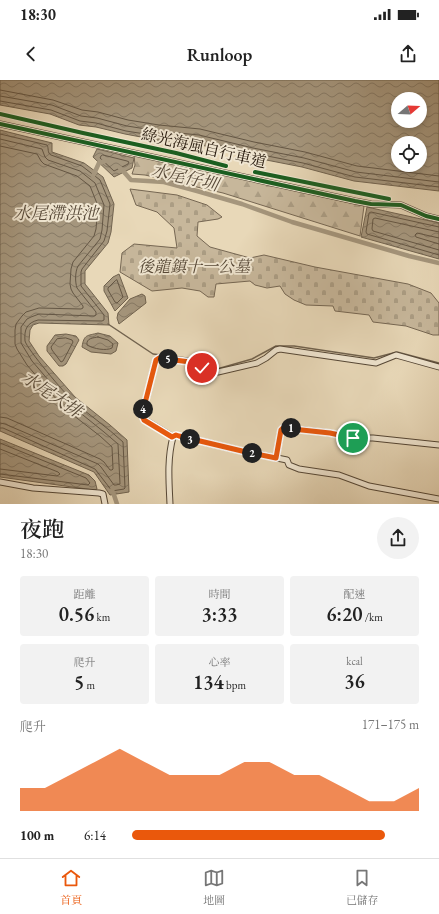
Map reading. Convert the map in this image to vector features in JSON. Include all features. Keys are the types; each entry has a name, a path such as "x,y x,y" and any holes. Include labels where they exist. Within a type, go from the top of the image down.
{"street":[{"path":"0,124 366,203 401,205 426,216 439,219"},
{"path":"439,367 396,355 376,363 280,349 257,362 218,372 202,368 190,362 159,358 156,360 142,415 144,420 172,437 176,435 287,460 289,466 299,469 339,475 370,486 439,499"},
{"path":"276,458 281,430 283,428 330,433 353,438 373,438 439,445"},
{"path":"170,504 169,467 172,437"},
{"path":"0,482 33,488 100,493 103,494 105,504"}],"green space":[{"path":"134,155 364,206 360,236 223,193 145,175 132,174 135,165"},
{"name":"後龍鎮十一公墓","path":"130,189 177,195 207,205 222,217 198,222 197,236 210,247 250,258 264,255 315,267 408,284 431,293 439,303 439,335 433,335 406,326 373,322 369,315 335,311 333,306 306,305 285,294 280,286 267,288 255,285 250,281 216,284 214,297 208,297 200,291 182,288 152,291 120,272 122,253 134,244 177,248 174,228 157,212 136,205"}],"water":[{"path":"0,80 439,80 439,191 354,181 302,167 197,144 157,140 96,127 79,125 50,114 0,105"},
{"name":"水尾滯洪池","path":"0,130 52,143 52,152 84,163 103,177 114,204 111,232 108,243 85,271 85,284 108,313 109,325 39,323 33,325 30,330 29,341 39,356 75,397 127,440 129,492 110,495 94,472 0,431"},
{"path":"97,149 134,158 132,168 114,177 93,157"},
{"path":"367,207 439,223 439,259 361,237"},
{"path":"119,274 128,298 115,311 104,291 104,286 113,277"},
{"path":"142,294 145,296 146,303 119,324 117,318 118,313 130,299"},
{"path":"98,333 110,336 118,343 116,351 111,354 91,352 82,347 87,336"},
{"path":"66,334 76,336 79,340 66,364 59,366 47,351 47,346 55,335"},
{"path":"0,439 89,475 95,481 97,489 94,490 0,477"}],"waterway":[{"name":"水尾仔圳","path":"93,176 99,163 105,161"},
{"name":"水尾仔圳","path":"120,168 131,180 164,182 242,204 292,222 409,256 439,263"},
{"path":"108,324 153,354 187,358 217,369 252,359 276,346 294,346 374,358 397,352 439,363"},
{"name":"水尾大排","path":"112,490 117,504"}],"cycle path":[{"name":"綠光海風自行車道","path":"0,114 176,153 226,166"},
{"path":"0,124 355,201 371,204 401,205 426,216 439,219"},
{"name":"綠光海風自行車道","path":"255,172 389,199"}],"route":[{"path":"202,368 190,362 159,358 156,360 142,415 144,420 172,437 176,435 276,458 281,430 283,428 330,433 353,438"}]}
